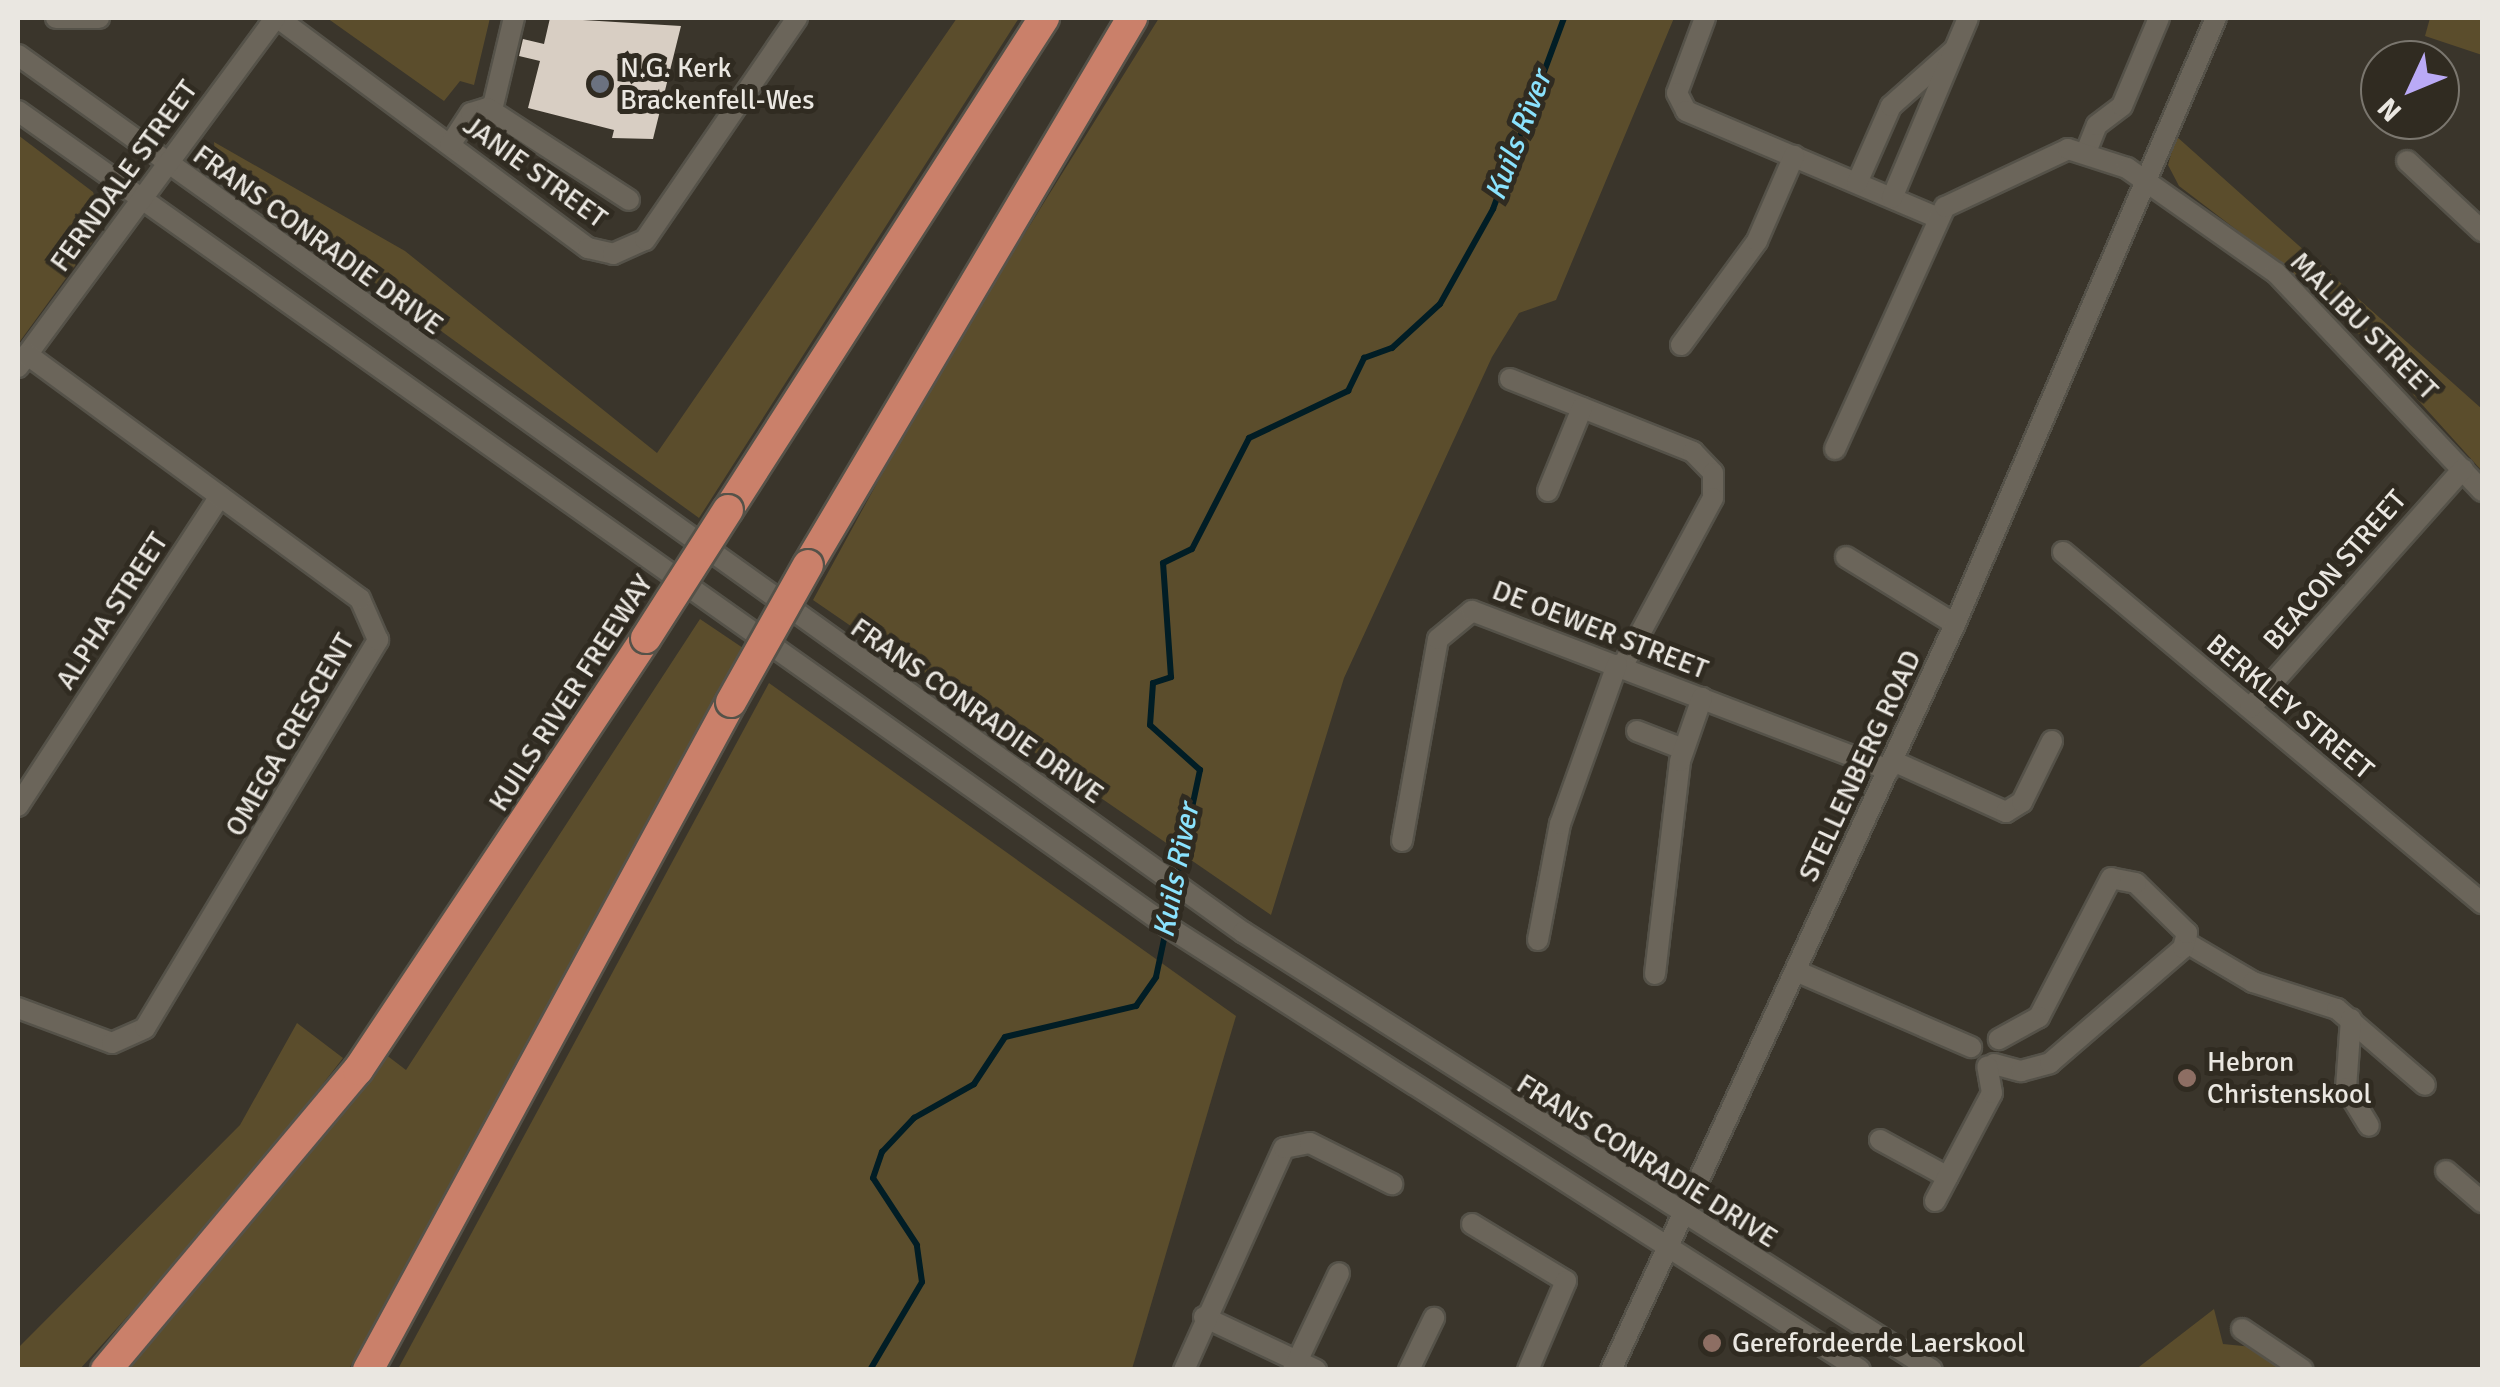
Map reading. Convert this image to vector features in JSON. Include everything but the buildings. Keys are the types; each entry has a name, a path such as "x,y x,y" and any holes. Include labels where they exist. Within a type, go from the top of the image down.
{"highway":[{"name":"KUILS RIVER FREEWAY","path":"106,1370 358,1070 646,638 1044,18"},
{"path":"368,1370 730,702 1132,18"}],"street":[{"path":"56,18 99,18"},
{"name":"JANIE STREET","path":"276,18 588,248 630,250 798,18"},
{"name":"FERNDALE STREET","path":"22,361 276,18"},
{"path":"492,110 514,18"},
{"path":"1705,18 1679,104 1938,218"},
{"path":"1892,198 1968,18"},
{"path":"2086,152 2097,124 2122,106 2160,18"},
{"name":"STELLENBERG ROAD","path":"1611,1370 1955,624 2216,18"},
{"path":"1857,182 1892,106 1955,50"},
{"name":"FRANS CONRADIE DRIVE","path":"18,55 1219,915 1932,1370"},
{"path":"450,145 471,113 492,110 629,200"},
{"path":"18,111 1132,902 1665,1252 1860,1370"},
{"path":"1835,450 1938,218 2040,156 2086,152 2144,180"},
{"path":"1681,346 1757,241 1794,156"},
{"path":"2407,161 2482,231"},
{"name":"MALIBU STREET","path":"2144,180 2302,295 2482,491"},
{"name":"OMEGA CRESCENT","path":"18,1008 112,1042 145,1028 376,650 366,605 220,496 22,361"},
{"path":"1510,379 1693,452 1716,485 1619,666 1560,824 1538,940"},
{"path":"1548,491 1582,408"},
{"name":"BEACON STREET","path":"2250,708 2463,469"},
{"name":"ALPHA STREET","path":"18,806 220,496"},
{"name":"BERKLEY STREET","path":"2063,552 2482,903"},
{"path":"1846,558 1955,624"},
{"name":"DE OEWER STREET","path":"1402,841 1438,639 1452,618 1478,611 2006,812 2022,802 2052,740"},
{"path":"1654,974 1683,749 1702,698"},
{"path":"1638,730 1683,749"},
{"path":"1935,1201 1992,1093 1991,1065 1999,1040 2039,1016 2110,878 2136,883 2188,943 2253,982 2309,995 2352,1019 2425,1085"},
{"path":"1796,971 1971,1046 1991,1065 2022,1071 2050,1063 2188,943"},
{"path":"2352,1019 2346,1088 2369,1126"},
{"path":"1971,1046 1979,1035 1999,1040"},
{"path":"1880,1140 1948,1177"},
{"path":"1184,1370 1204,1317 1287,1145 1310,1143 1392,1184"},
{"path":"2446,1171 2482,1202"},
{"path":"1472,1224 1566,1280 1528,1370"},
{"path":"1204,1317 1302,1366 1338,1273"},
{"path":"1410,1370 1434,1318"},
{"path":"2242,1329 2304,1370"}],"shaded area":[{"path":"327,18 490,18 474,85 460,81 444,101"},
{"path":"957,18 1019,18 699,518 226,175 215,156 214,142 405,251 657,453"},
{"path":"1159,18 1674,18 1556,300 1519,313 1492,357 1344,678 1271,915 813,600 934,379"},
{"path":"2430,18 2482,18 2482,55 2460,48 2460,40 2425,36"},
{"path":"18,135 93,192 100,210 96,237 18,344"},
{"path":"2176,136 2482,409 2482,471 2326,298 2179,186 2168,165"},
{"path":"700,619 743,648 349,1369 129,1370 385,1054 406,1070"},
{"path":"769,683 1236,1016 1132,1369 398,1369"},
{"path":"297,1023 343,1058 231,1202 80,1369 18,1369 18,1348 240,1125"},
{"path":"2214,1309 2223,1344 2253,1347 2285,1370 2135,1370"}],"waterway":[{"name":"Kuils River","path":"870,1370 922,1282 917,1245 873,1178 882,1152 914,1118 974,1084 1005,1037 1136,1006 1156,977 1200,770 1150,725 1153,683 1171,677 1163,563 1192,549 1249,438 1348,391 1364,358 1392,348 1440,304 1493,209 1564,18"}],"place":[{"name":"N.G. Kerk Brackenfell-Wes","path":"600,84"},
{"name":"Hebron Christenskool","path":"2187,1078"},
{"name":"Gerefordeerde Laerskool","path":"1712,1343"}]}
